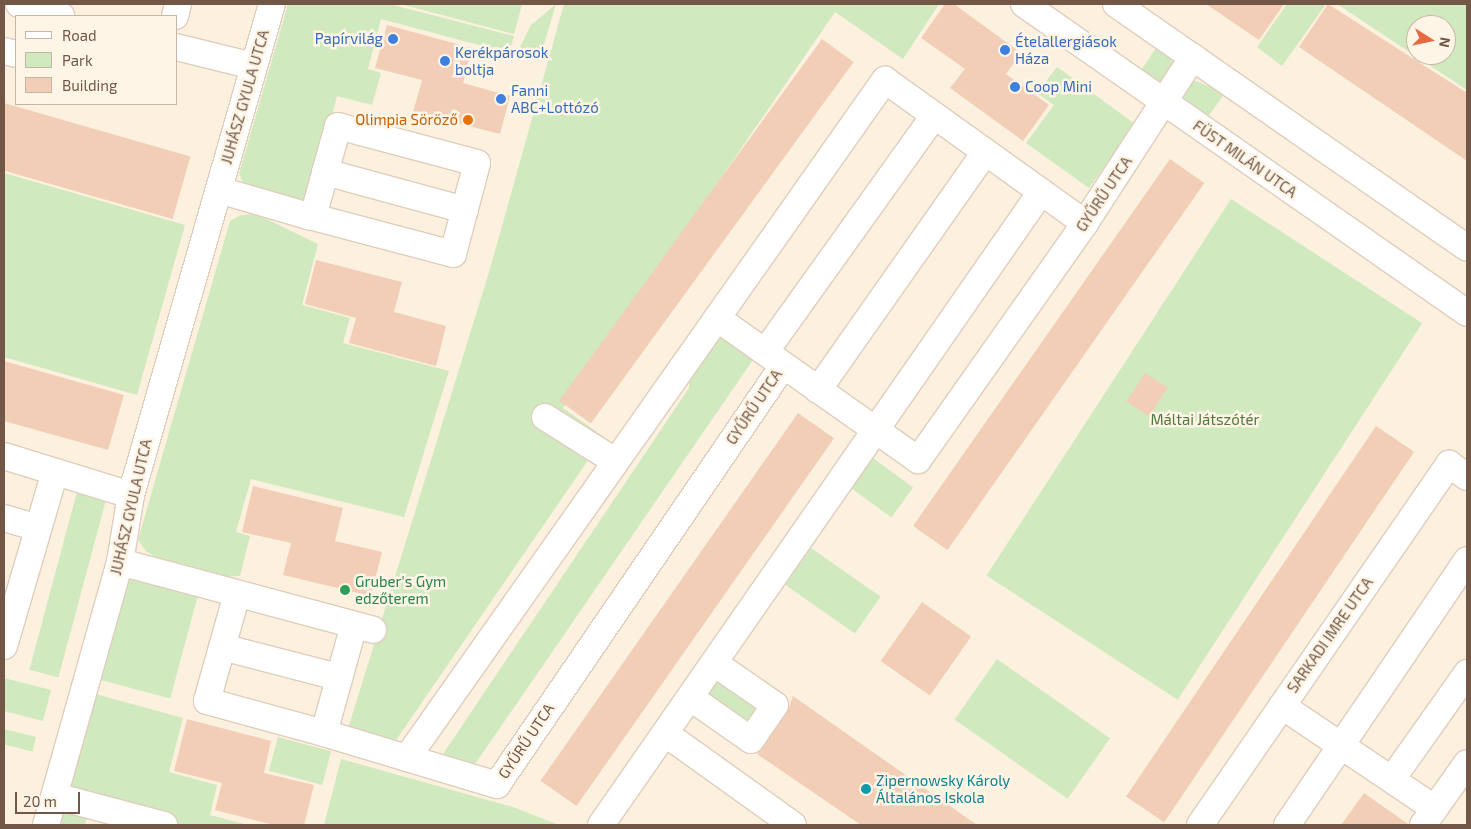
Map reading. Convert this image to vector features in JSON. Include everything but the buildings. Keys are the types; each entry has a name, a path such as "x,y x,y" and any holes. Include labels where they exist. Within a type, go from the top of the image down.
{"street":[{"path":"19,4 58,15"},
{"name":"JUHÁSZ GYULA UTCA","path":"46,825 120,562 131,494 272,4"},
{"name":"FÜST MILÁN UTCA","path":"1024,4 1163,103 1467,313"},
{"path":"1116,4 1467,248"},
{"path":"178,47 253,66"},
{"name":"GYŰRŰ UTCA","path":"875,430 918,460 1084,223 1193,58"},
{"path":"237,594 207,701 407,758 885,80 1084,223"},
{"path":"875,430 774,360 934,116"},
{"path":"218,190 313,217 453,254 477,163 338,126 313,217"},
{"path":"818,390 985,152"},
{"path":"325,172 465,210"},
{"path":"601,825 1041,192"},
{"name":"GYŰRŰ UTCA","path":"407,758 496,785 774,360 718,318"},
{"path":"545,417 615,461"},
{"path":"4,456 131,494"},
{"name":"SARKADI IMRE UTCA","path":"1201,825 1449,464 1467,477"},
{"path":"4,646 55,472"},
{"path":"4,518 38,528"},
{"path":"1287,825 1467,560"},
{"path":"120,562 364,627 338,677 324,733"},
{"path":"222,646 338,677"},
{"path":"691,698 751,740 775,705 714,663"},
{"path":"1392,780 1467,673"},
{"path":"1282,706 1392,780 1429,817 1467,763"},
{"path":"666,734 793,825"},
{"path":"55,796 164,825"}],"green space":[{"path":"288,4 389,4 514,36 509,53 381,19 368,69 381,73 372,105 337,96 308,206 244,184 239,174"},
{"path":"400,4 522,4 514,34"},
{"path":"556,4 539,61 516,55 531,25"},
{"path":"564,4 939,4 903,59 835,12 563,408 604,437 392,746 347,732 490,269"},
{"path":"1287,4 1326,4 1282,66 1257,47"},
{"path":"1337,4 1467,4 1467,90 1429,65 1456,65 1456,15 1406,15 1406,50"},
{"path":"1158,45 1176,66 1165,83 1139,73"},
{"path":"1057,67 1135,124 1089,188 1026,143 1054,105 1037,93"},
{"path":"1191,79 1225,93 1205,121 1180,95"},
{"path":"4,173 185,225 137,395 4,357"},
{"name":"Máltai Játszótér","path":"1231,199 1422,323 1178,700 986,576"},
{"path":"256,214 318,244 302,305 350,318 343,343 449,371 404,517 251,479 236,532 250,536 240,576 220,577 160,560 146,551 138,540 230,221 241,215"},
{"path":"713,331 757,354 471,770 439,760 689,388 690,365"},
{"path":"863,451 913,487 891,517 841,481"},
{"path":"77,492 106,500 58,677 29,670"},
{"path":"811,548 881,597 855,634 785,585"},
{"path":"127,570 199,589 170,699 98,679"},
{"path":"997,659 1110,738 1068,799 955,720"},
{"path":"715,667 767,704 747,732 695,696"},
{"path":"4,678 51,690 43,721 4,711"},
{"path":"92,693 183,718 169,772 217,785 210,815 248,825 146,825 89,811 85,825 55,825"},
{"path":"4,729 36,737 32,752 4,744"},
{"path":"278,737 331,751 322,785 269,771"},
{"path":"341,759 513,807 559,825 324,825"}],"place":[{"name":"Papírvilág","path":"393,39"},
{"name":"Ételallergiások Háza","path":"1005,50"},
{"name":"Kerékpárosok boltja","path":"445,61"},
{"name":"Coop Mini","path":"1015,87"},
{"name":"Fanni ABC+Lottózó","path":"501,99"},
{"name":"Olimpia Söröző","path":"468,120"},
{"name":"Gruber's Gym edzőterem","path":"345,590"},
{"name":"Zipernowsky Károly Általános Iskola","path":"866,789"}]}
